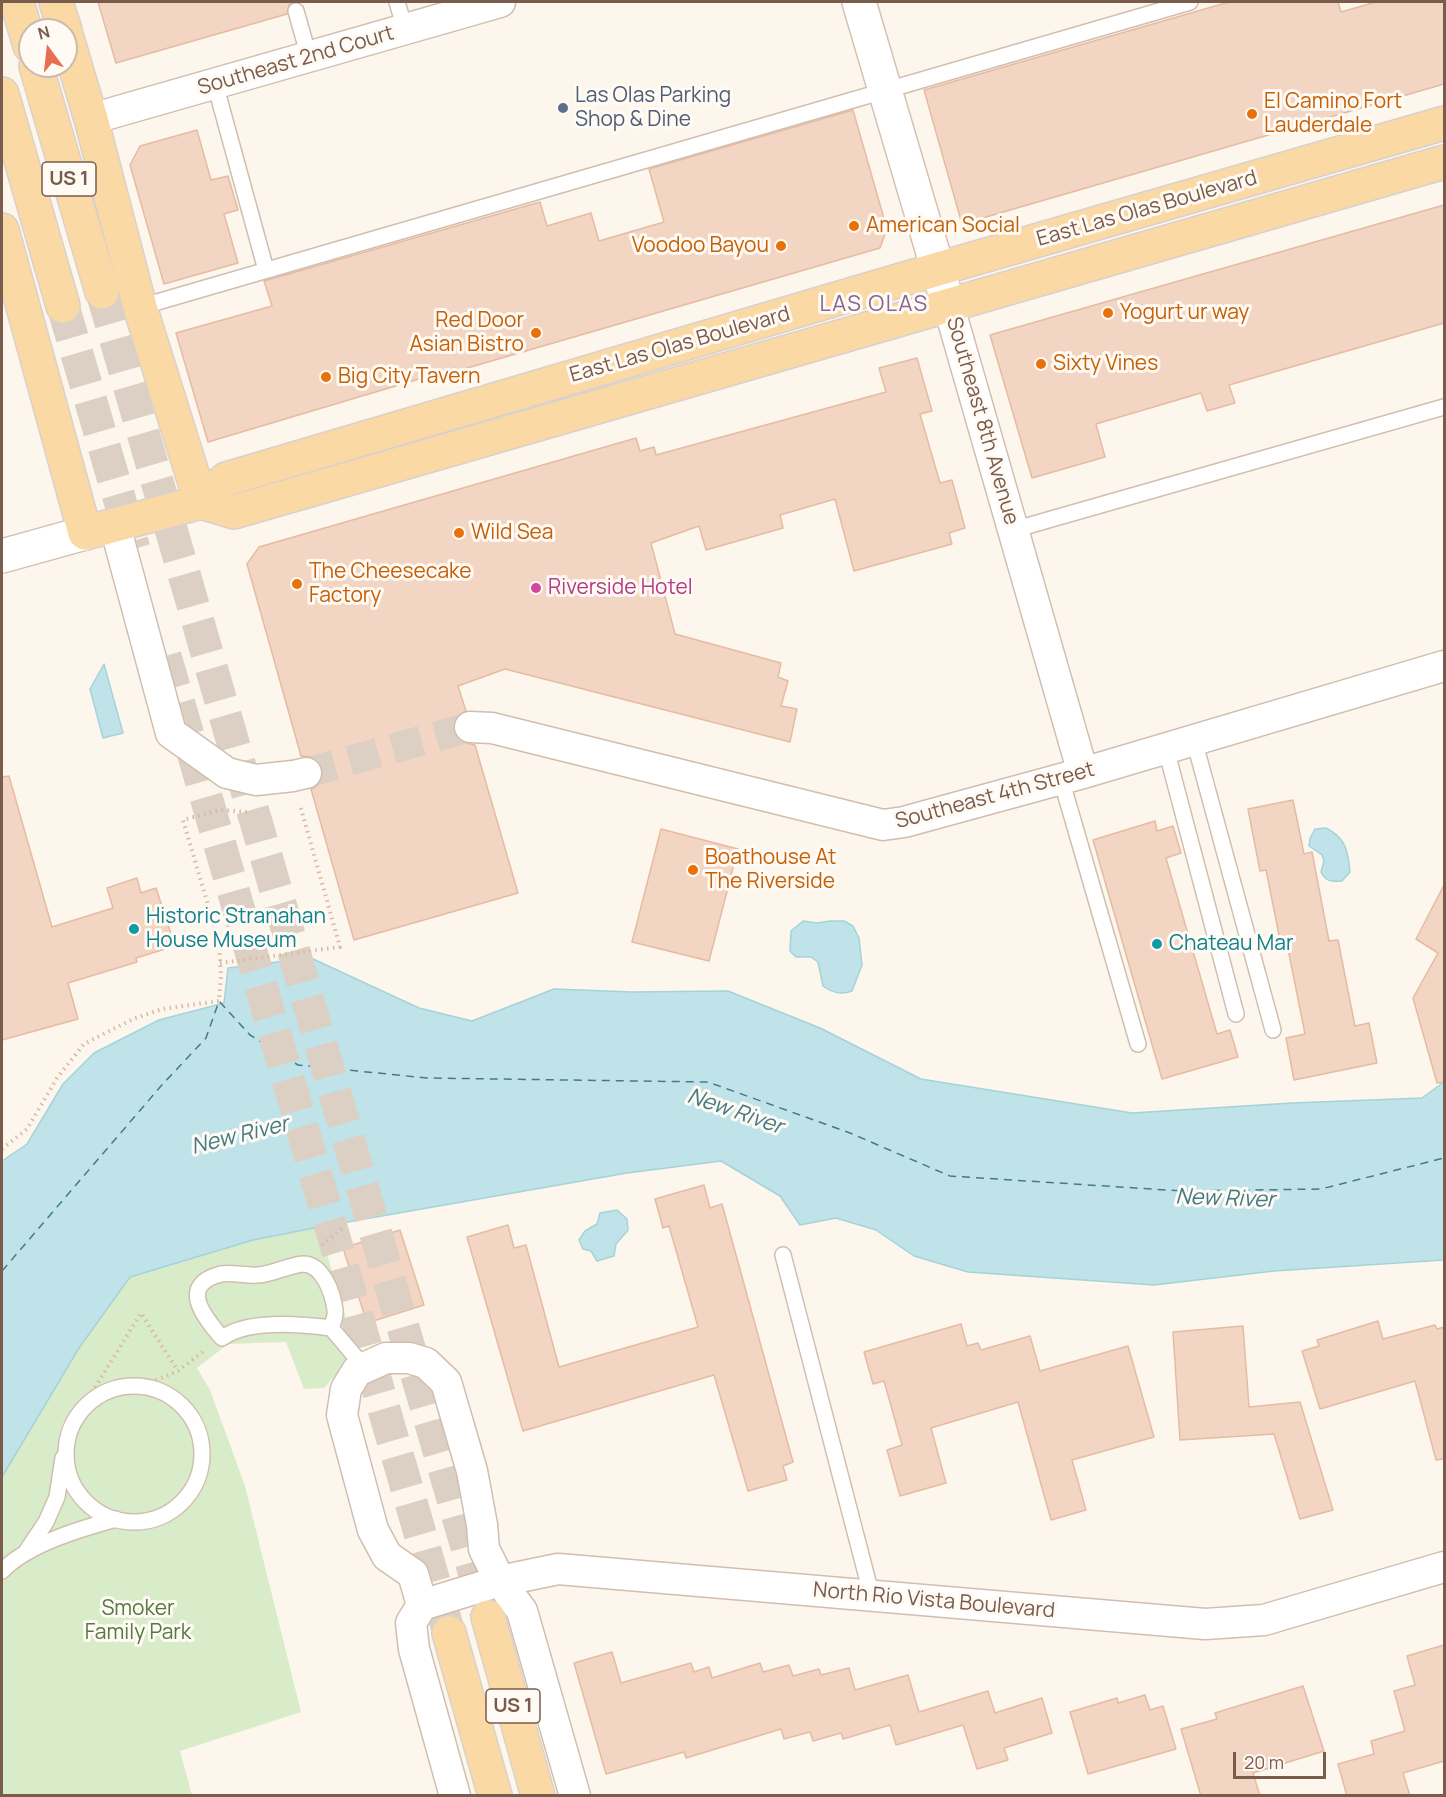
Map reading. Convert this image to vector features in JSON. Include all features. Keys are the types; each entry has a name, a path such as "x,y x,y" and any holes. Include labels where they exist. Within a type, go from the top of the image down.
{"main road":[{"path":"17,2 22,18"},
{"path":"56,2 61,18"},
{"name":"Southeast 8th Avenue","path":"859,2 949,307"},
{"path":"78,75 140,307 201,502"},
{"name":"US 1","path":"40,78 102,292"},
{"name":"US 1","path":"2,94 63,306"},
{"name":"East Las Olas Boulevard","path":"2,556 201,502 226,479 938,269 1444,123"},
{"name":"East Las Olas Boulevard","path":"201,502 234,512 1444,162"},
{"path":"2,230 100,530"},
{"name":"US 1","path":"488,1617 538,1796"},
{"name":"US 1","path":"449,1633 495,1796"}],"street":[{"name":"Southeast 2nd Court","path":"91,119 309,57 401,15 500,2"},
{"name":"Southeast 8th Avenue","path":"949,307 1013,530 1072,776"},
{"path":"100,530 171,733 227,773 256,780 292,776 302,786"},
{"name":"Southeast 4th Street","path":"470,727 492,728 883,825 904,822 1072,776 1444,666"},
{"path":"455,1796 414,1650 411,1623 422,1605 413,1574 387,1556 373,1530 342,1415 346,1389 357,1371 386,1358 409,1358 426,1363 446,1382 472,1471 484,1549 500,1581 522,1611 575,1796"},
{"name":"North Rio Vista Boulevard","path":"422,1605 500,1581 558,1569 1205,1624 1264,1620 1444,1567"}],"lane":[{"path":"140,307 1190,2"},
{"path":"296,11 309,57"},
{"path":"215,84 266,270"},
{"path":"1013,530 1444,407"},
{"path":"1194,740 1274,1030"},
{"path":"1166,748 1236,1014"},
{"path":"1072,776 1138,1044"},
{"path":"783,1255 872,1597"},
{"path":"331,1328 336,1313 330,1292 322,1276 314,1267 303,1264 259,1275 222,1274 201,1285 197,1295 199,1308 222,1338 227,1334 250,1328 281,1323 331,1328 365,1368"},
{"path":"24,1555 46,1522 57,1497 64,1449 76,1418 91,1401 111,1390 139,1387 155,1389 175,1400 191,1415 201,1435 203,1458 198,1480 186,1499 168,1513 147,1521 124,1522 102,1515 84,1501 72,1482 64,1449"},
{"path":"2,1571 13,1559 65,1534 116,1519"}],"path":[{"path":"219,963 340,947 302,786"},
{"path":"2,1149 27,1129 57,1078 84,1044 133,1019 162,1009 219,1001 221,977 219,942 183,820 220,810 251,812"},
{"path":"76,1418 141,1313 178,1371"},
{"path":"139,1387 178,1371 222,1338"}],"green space":[{"name":"Smoker Family Park","path":"319,1227 356,1352 324,1388 304,1389 286,1342 228,1344 197,1368 210,1390 245,1486 301,1712 180,1751 192,1795 2,1796 2,1477 79,1348 130,1277 253,1240"}],"water":[{"path":"104,664 123,733 103,738 90,689"},
{"path":"1326,828 1338,836 1347,851 1350,872 1342,881 1325,878 1321,872 1324,861 1322,855 1309,846 1315,829"},
{"path":"803,921 817,923 844,921 853,926 859,938 862,965 852,991 834,992 823,986 818,962 811,957 796,957 790,951 791,931"},
{"name":"New River","path":"311,958 419,1008 472,1021 554,989 632,992 728,991 820,1028 921,1079 1132,1113 1422,1098 1444,1082 1444,1260 1274,1271 1154,1285 968,1272 914,1256 876,1230 836,1218 800,1225 780,1196 721,1161 627,1173 253,1240 130,1277 79,1348 2,1477 2,1161 27,1144 63,1084 94,1053 159,1020 224,1003 228,968"},
{"path":"617,1210 627,1219 628,1230 616,1244 614,1256 597,1261 591,1251 583,1249 579,1240 585,1231 597,1224 600,1213"}],"building":[{"path":"98,2 296,2 289,5 287,14 116,63"},
{"path":"1229,2 1338,2 1341,12 1376,2 1444,2 1444,84 962,224 924,90"},
{"path":"853,110 887,229 880,248 457,371 456,368 208,442 176,333 272,306 264,281 540,202 547,226 591,213 599,241 664,222 649,169"},
{"path":"197,130 211,180 228,176 238,210 224,214 238,263 164,284 130,165 140,146"},
{"path":"1444,205 1444,323 1229,385 1235,403 1207,411 1201,393 1096,424 1105,457 1032,478 990,335"},
{"path":"917,358 932,411 920,414 940,483 952,480 965,528 949,533 952,544 854,571 835,499 780,515 783,528 706,550 699,526 651,543 675,634 781,663 778,677 788,681 781,706 797,709 790,742 505,669 458,686 466,711 455,718 454,734 461,742 475,745 518,893 354,940 311,789 322,779 323,769 312,757 301,756 247,564 259,547 636,438 640,451 654,447 656,455 886,392 879,368"},
{"path":"9,776 52,927 113,908 107,888 137,878 141,893 156,888 175,946 136,958 137,962 68,983 78,1019 2,1040 2,777"},
{"path":"1293,800 1304,854 1312,852 1329,941 1338,940 1355,1026 1369,1023 1377,1063 1294,1080 1286,1038 1305,1034 1288,949 1282,950 1266,870 1260,871 1248,809"},
{"name":"Chateau Mar","path":"1155,821 1157,831 1173,826 1181,853 1166,858 1217,1034 1230,1030 1238,1057 1162,1079 1093,840"},
{"path":"661,829 738,849 709,961 632,942"},
{"path":"1444,885 1444,1082 1437,1083 1413,998 1438,953 1416,939"},
{"path":"704,1185 710,1208 722,1204 793,1462 783,1466 787,1480 748,1491 714,1375 523,1431 467,1237 508,1225 514,1248 526,1245 559,1367 698,1327 669,1226 663,1228 655,1199"},
{"path":"400,1230 424,1305 367,1323 343,1248"},
{"path":"1378,1321 1383,1339 1435,1325 1437,1329 1444,1327 1444,1459 1436,1460 1415,1381 1320,1409 1302,1351 1319,1346 1317,1340"},
{"path":"961,1324 967,1346 978,1343 981,1350 1030,1336 1040,1371 1128,1346 1154,1437 1072,1460 1086,1510 1051,1520 1018,1402 931,1428 946,1483 900,1496 887,1450 902,1445 884,1381 873,1384 864,1352"},
{"path":"1243,1326 1249,1407 1300,1402 1333,1510 1300,1519 1274,1434 1180,1440 1173,1332"},
{"path":"1444,1645 1444,1761 1403,1773 1410,1796 1347,1796 1338,1764 1374,1754 1371,1741 1405,1731 1394,1691 1415,1685 1407,1656"},
{"path":"612,1652 621,1683 691,1663 694,1672 709,1667 712,1678 760,1663 763,1672 789,1665 793,1676 819,1669 821,1675 849,1668 855,1690 908,1675 919,1712 988,1691 995,1713 1042,1698 1052,1733 1004,1748 1008,1760 977,1769 963,1725 896,1745 890,1725 843,1739 841,1733 813,1741 810,1732 784,1739 781,1729 686,1758 684,1752 606,1774 574,1663"},
{"path":"1303,1686 1324,1751 1253,1773 1260,1796 1201,1796 1181,1729 1217,1719 1215,1713"},
{"path":"1145,1695 1150,1710 1163,1706 1176,1749 1088,1774 1070,1712 1117,1698 1118,1703"}],"ferry route":[{"path":"2,1271 161,1086 206,1038 219,1001 250,1035 298,1065 427,1078 708,1082 850,1133 950,1176 1182,1191 1321,1189 1444,1158"}],"tunnel":[{"path":"102,292 487,1616"},
{"path":"63,306 134,549"},
{"path":"165,656 449,1633"},
{"path":"306,773 470,727"}],"place":[{"name":"Las Olas Parking Shop & Dine","path":"563,108"},
{"name":"El Camino Fort Lauderdale","path":"1252,114"},
{"name":"American Social","path":"854,226"},
{"name":"Voodoo Bayou","path":"781,246"},
{"name":"Yogurt ur way","path":"1108,313"},
{"name":"Red Door Asian Bistro","path":"536,333"},
{"name":"Sixty Vines","path":"1041,364"},
{"name":"Big City Tavern","path":"326,377"},
{"name":"Wild Sea","path":"459,533"},
{"name":"The Cheesecake Factory","path":"297,584"},
{"name":"Riverside Hotel","path":"536,588"},
{"name":"Boathouse At The Riverside","path":"693,870"},
{"name":"Historic Stranahan House Museum","path":"134,929"},
{"name":"Chateau Mar","path":"1157,944"}],"district":[{"name":"LAS OLAS","path":"874,305"}]}
